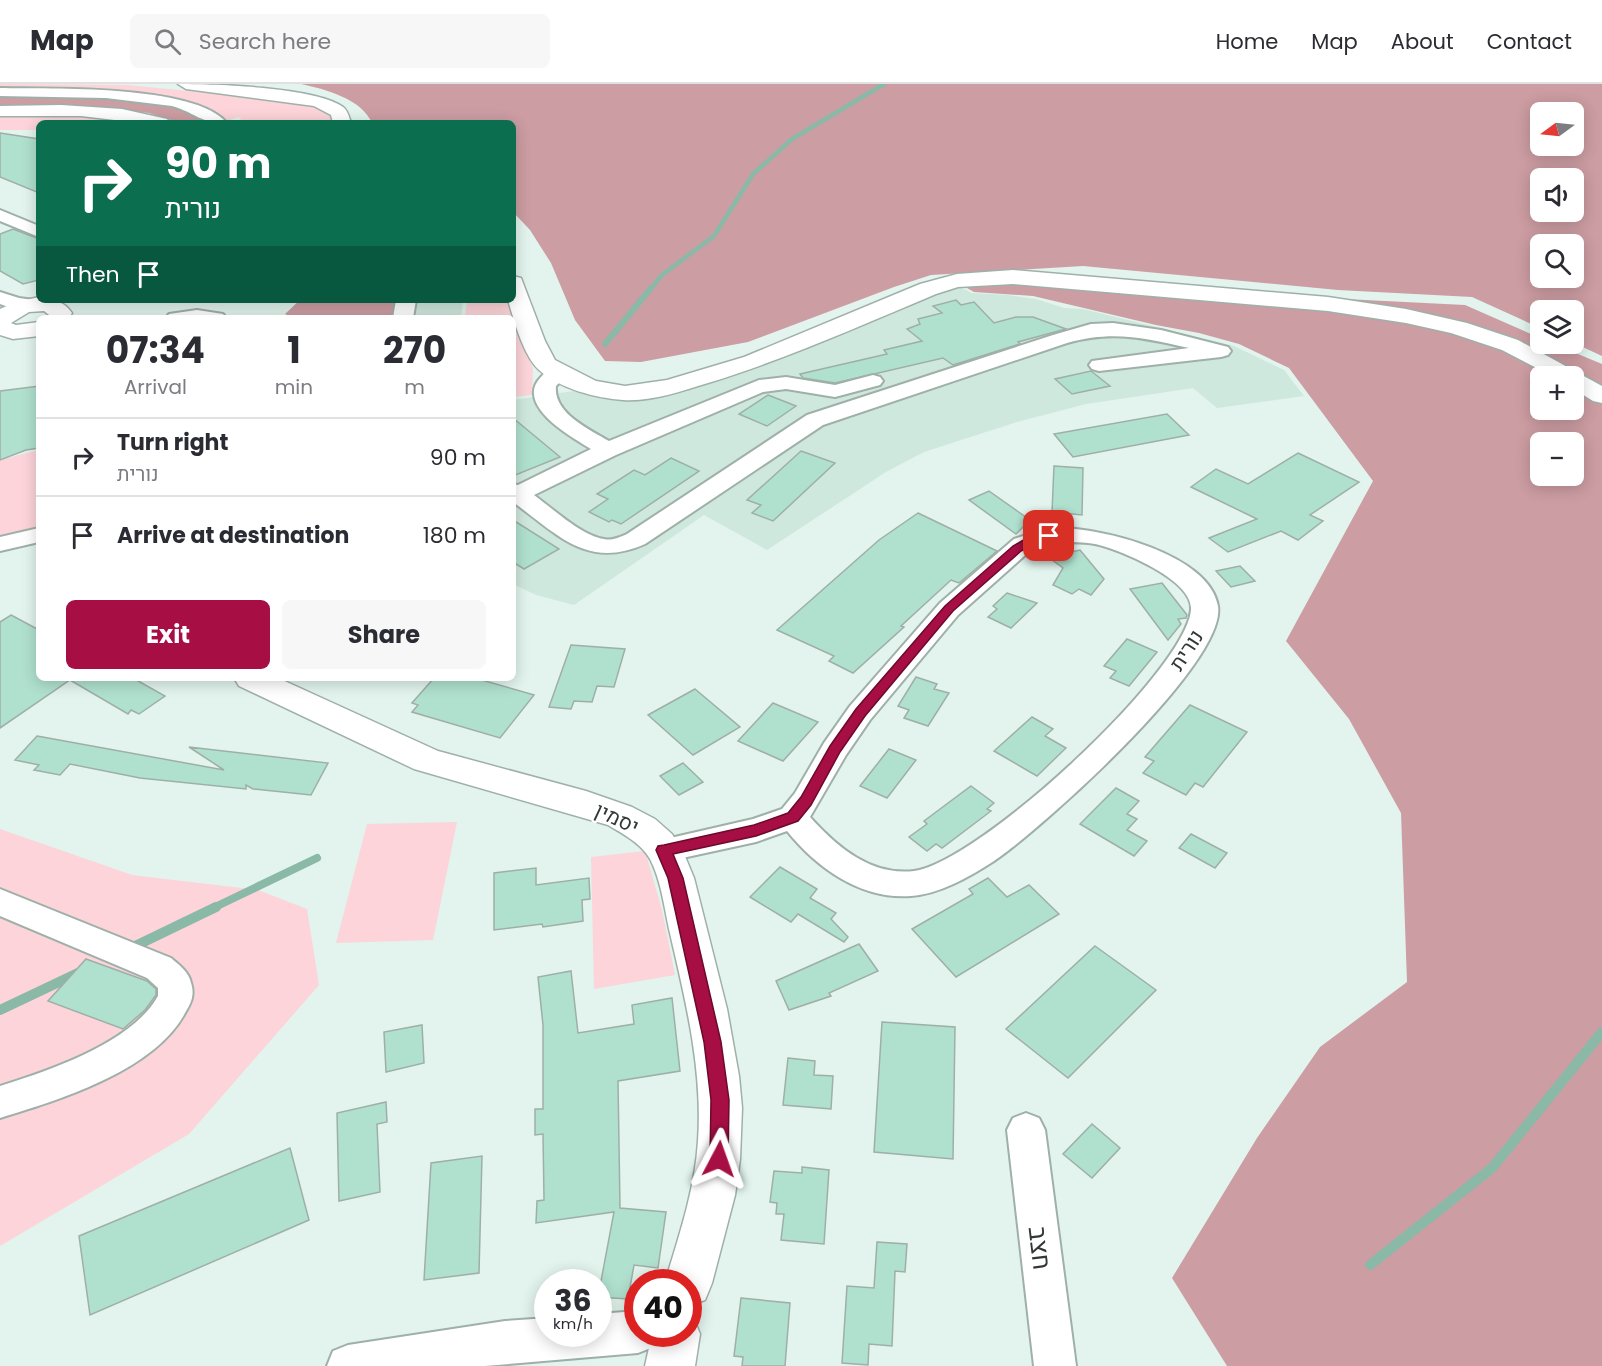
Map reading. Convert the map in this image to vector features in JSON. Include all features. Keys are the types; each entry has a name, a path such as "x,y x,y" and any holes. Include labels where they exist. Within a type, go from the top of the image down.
{"main road":[{"path":"186,84 327,104 339,112 341,120"},
{"path":"0,111 94,111 130,115 149,120"},
{"path":"516,291 539,353 546,364 559,373 601,390 625,393 657,390 697,380 792,347 927,289 957,281 1013,277 1316,302 1370,310 1435,323 1484,337 1532,355 1551,366"},
{"path":"36,329 13,332 1,312 37,305 54,306 63,311"},
{"path":"1584,385 1602,396"},
{"name":"יסמין","path":"256,681 426,760 609,811 642,828 664,850 672,865 681,900 713,1042 720,1090 720,1139 713,1199 692,1269"}],"street":[{"path":"0,92 106,94 173,102 188,106 214,120"},
{"path":"0,215 36,231"},
{"path":"516,494 586,543 603,547 620,546 636,539 815,420 1049,342 1079,333 1109,329 1201,345 1221,351 1099,365"},
{"path":"516,493 608,450 759,386 786,383 835,391 927,368"},
{"path":"559,373 549,380 544,388 543,392 549,406 564,422 608,450"},
{"name":"נורית","path":"1059,535 1080,535 1113,542 1173,570 1193,585 1201,596 1205,617 1198,637 1184,658 1145,704 1079,773 1046,803 1000,839 940,876 922,882 904,884 869,878 846,867 825,851 793,817 806,801 847,731 890,676 954,604 1023,544 1039,538 1059,535"},
{"path":"0,544 36,537"},
{"path":"664,850 756,830 793,817"},
{"path":"0,902 159,968 173,979 177,991 174,1004 165,1017 146,1034 116,1054 74,1077 0,1101"},
{"name":"חצב","path":"1026,1130 1055,1366"},
{"path":"348,1366 505,1342 624,1341"}],"shaded area":[{"path":"0,84 127,85 291,101 321,107 329,113 332,120 241,120 239,117 225,120 176,98 113,91 0,89"},
{"path":"301,84 1602,84 1602,356 1584,348 1584,300 1530,300 1530,323 1472,297 1338,290 1083,266 931,275 748,342 641,362 605,361 575,320 551,263 530,230 516,215 516,120 370,120 360,107 342,96"},
{"path":"0,93 83,95 178,106 206,120 171,120 149,113 94,106 0,105"},
{"path":"73,115 114,120 36,120 36,130 0,130 0,116"},
{"path":"1010,282 1465,305 1530,334 1530,354 1578,354 1602,364 1602,1366 1227,1366 1172,1278 1257,1138 1320,1047 1407,982 1401,813 1349,719 1286,641 1373,481 1289,368 1239,344 1033,296 974,292 960,284"},
{"path":"957,286 972,293 1036,299 1064,308 1083,309 1234,346 1284,370 1304,396 1217,408 1193,388 1086,404 1017,422 924,452 886,472 767,550 704,515 574,605 536,595 516,585 516,400 573,391 597,396 712,381 800,351 892,312 921,297"},
{"path":"297,303 396,303 393,315 285,314"},
{"path":"398,303 463,303 461,315 396,315"},
{"path":"467,303 510,303 514,315 465,315"},
{"path":"516,320 533,369 532,395 516,397"},
{"path":"36,451 36,529 0,536 0,460"},
{"path":"457,822 433,940 336,943 367,824"},
{"path":"0,829 132,875 258,890 307,909 319,985 189,1134 0,1246"},
{"path":"645,851 662,910 675,975 594,989 591,857"}],"building":[{"path":"0,133 36,139 36,192 0,177"},
{"path":"13,229 36,238 36,281 23,284 0,271 0,234"},
{"path":"956,300 961,305 974,302 994,323 1016,317 1033,317 1066,329 1018,342 1020,344 953,365 943,358 835,383 803,378 800,374 887,354 884,350 922,341 907,329 920,324 918,319 942,313 933,306"},
{"path":"1091,371 1110,386 1072,394 1055,379"},
{"path":"36,386 36,448 0,460 0,391"},
{"path":"768,395 796,406 767,426 739,414"},
{"path":"1167,414 1189,435 1073,457 1054,434"},
{"path":"516,420 560,457 516,475"},
{"path":"801,451 835,463 773,521 752,513 761,505 747,500"},
{"path":"1298,453 1359,482 1310,515 1323,521 1298,540 1281,531 1228,552 1209,538 1257,519 1191,487 1216,469 1248,484"},
{"path":"671,458 699,471 621,524 612,520 609,522 589,512 608,499 597,494 634,470 645,475"},
{"path":"1054,466 1083,468 1082,515 1052,512"},
{"path":"989,491 1030,520 1016,534 969,500"},
{"path":"918,513 997,551 959,583 951,580 853,673 829,661 834,656 777,630 879,540"},
{"path":"516,522 559,549 524,569 516,564"},
{"path":"1080,550 1104,579 1091,595 1079,589 1072,594 1053,585 1063,568 1048,557"},
{"path":"1240,566 1255,581 1231,587 1216,571"},
{"path":"1162,583 1187,615 1186,618 1178,619 1181,624 1168,640 1130,589"},
{"path":"1007,593 1037,603 1011,628 988,617 997,609 993,606"},
{"path":"11,615 36,628 36,681 69,681 0,728 0,622"},
{"path":"1127,639 1157,652 1129,686 1110,678 1116,671 1104,666"},
{"path":"571,645 625,649 614,687 597,686 592,702 574,701 571,709 549,707"},
{"path":"916,677 937,684 934,689 949,693 928,726 904,718 909,710 898,706"},
{"path":"72,681 138,681 165,696 139,714 131,710 128,714"},
{"path":"431,681 485,681 534,695 500,738 412,712 418,705 412,703"},
{"path":"695,689 740,727 693,755 648,715"},
{"path":"773,703 818,722 783,761 738,741"},
{"path":"1190,705 1247,732 1203,787 1195,783 1186,795 1143,773 1154,761 1145,757"},
{"path":"1032,717 1053,729 1045,736 1066,748 1037,776 994,751"},
{"path":"37,736 224,770 189,747 328,763 311,795 253,789 246,785 246,789 140,778 70,764 60,775 34,770 39,765 15,760"},
{"path":"889,749 916,760 887,798 860,786"},
{"path":"683,763 703,782 679,795 660,776"},
{"path":"971,786 994,803 987,809 991,811 942,848 936,844 927,851 909,837 927,824 924,821"},
{"path":"1116,788 1139,801 1127,814 1137,819 1127,830 1147,841 1134,856 1080,824"},
{"path":"1191,834 1227,853 1215,868 1179,848"},
{"path":"780,867 817,889 810,898 836,913 831,919 848,937 844,942 798,914 791,922 750,897"},
{"path":"536,868 536,885 589,878 590,899 582,900 583,921 543,927 542,924 494,930 494,873"},
{"path":"988,878 1007,897 1029,885 1059,914 956,977 912,929 973,894 969,889"},
{"path":"859,944 878,971 829,993 831,996 789,1010 776,981"},
{"path":"1095,946 1156,990 1068,1078 1006,1029"},
{"path":"86,959 147,981 156,989 156,995 145,1010 123,1029 48,1001"},
{"path":"571,971 578,1033 634,1024 632,1005 672,998 680,1071 618,1081 620,1208 666,1212 658,1268 634,1265 633,1269 624,1269 624,1299 612,1298 612,1269 603,1269 614,1212 536,1223 537,1201 544,1200 543,1134 535,1135 535,1109 543,1109 543,1025 538,977"},
{"path":"882,1022 955,1027 953,1159 874,1152"},
{"path":"422,1025 424,1063 386,1072 384,1032"},
{"path":"788,1058 815,1061 814,1075 833,1076 831,1109 783,1105"},
{"path":"386,1102 387,1122 377,1124 380,1192 339,1201 337,1113"},
{"path":"1092,1124 1120,1148 1092,1178 1063,1154"},
{"path":"290,1148 309,1220 90,1315 79,1236"},
{"path":"482,1156 479,1273 424,1280 431,1163"},
{"path":"802,1167 829,1170 824,1244 781,1240 784,1214 776,1214 777,1203 770,1202 774,1171 802,1173"},
{"path":"877,1242 907,1244 905,1272 895,1271 892,1346 869,1344 868,1365 842,1363 847,1286 874,1288"},
{"path":"741,1298 790,1303 785,1366 742,1366 743,1357 734,1356"}],"waterway":[{"path":"650,290 662,275 714,236 753,174 792,139 884,84"},
{"path":"605,344 651,288"},
{"path":"213,908 317,858"},
{"path":"129,949 216,907"},
{"path":"0,1010 78,973"},
{"path":"1370,1265 1492,1168 1602,1032"}],"route":[{"path":"719,1159 720,1100 713,1042 672,865 664,850 756,830 793,817 806,801 834,750 860,713 949,609 1017,548 1031,540 1049,536"}]}
